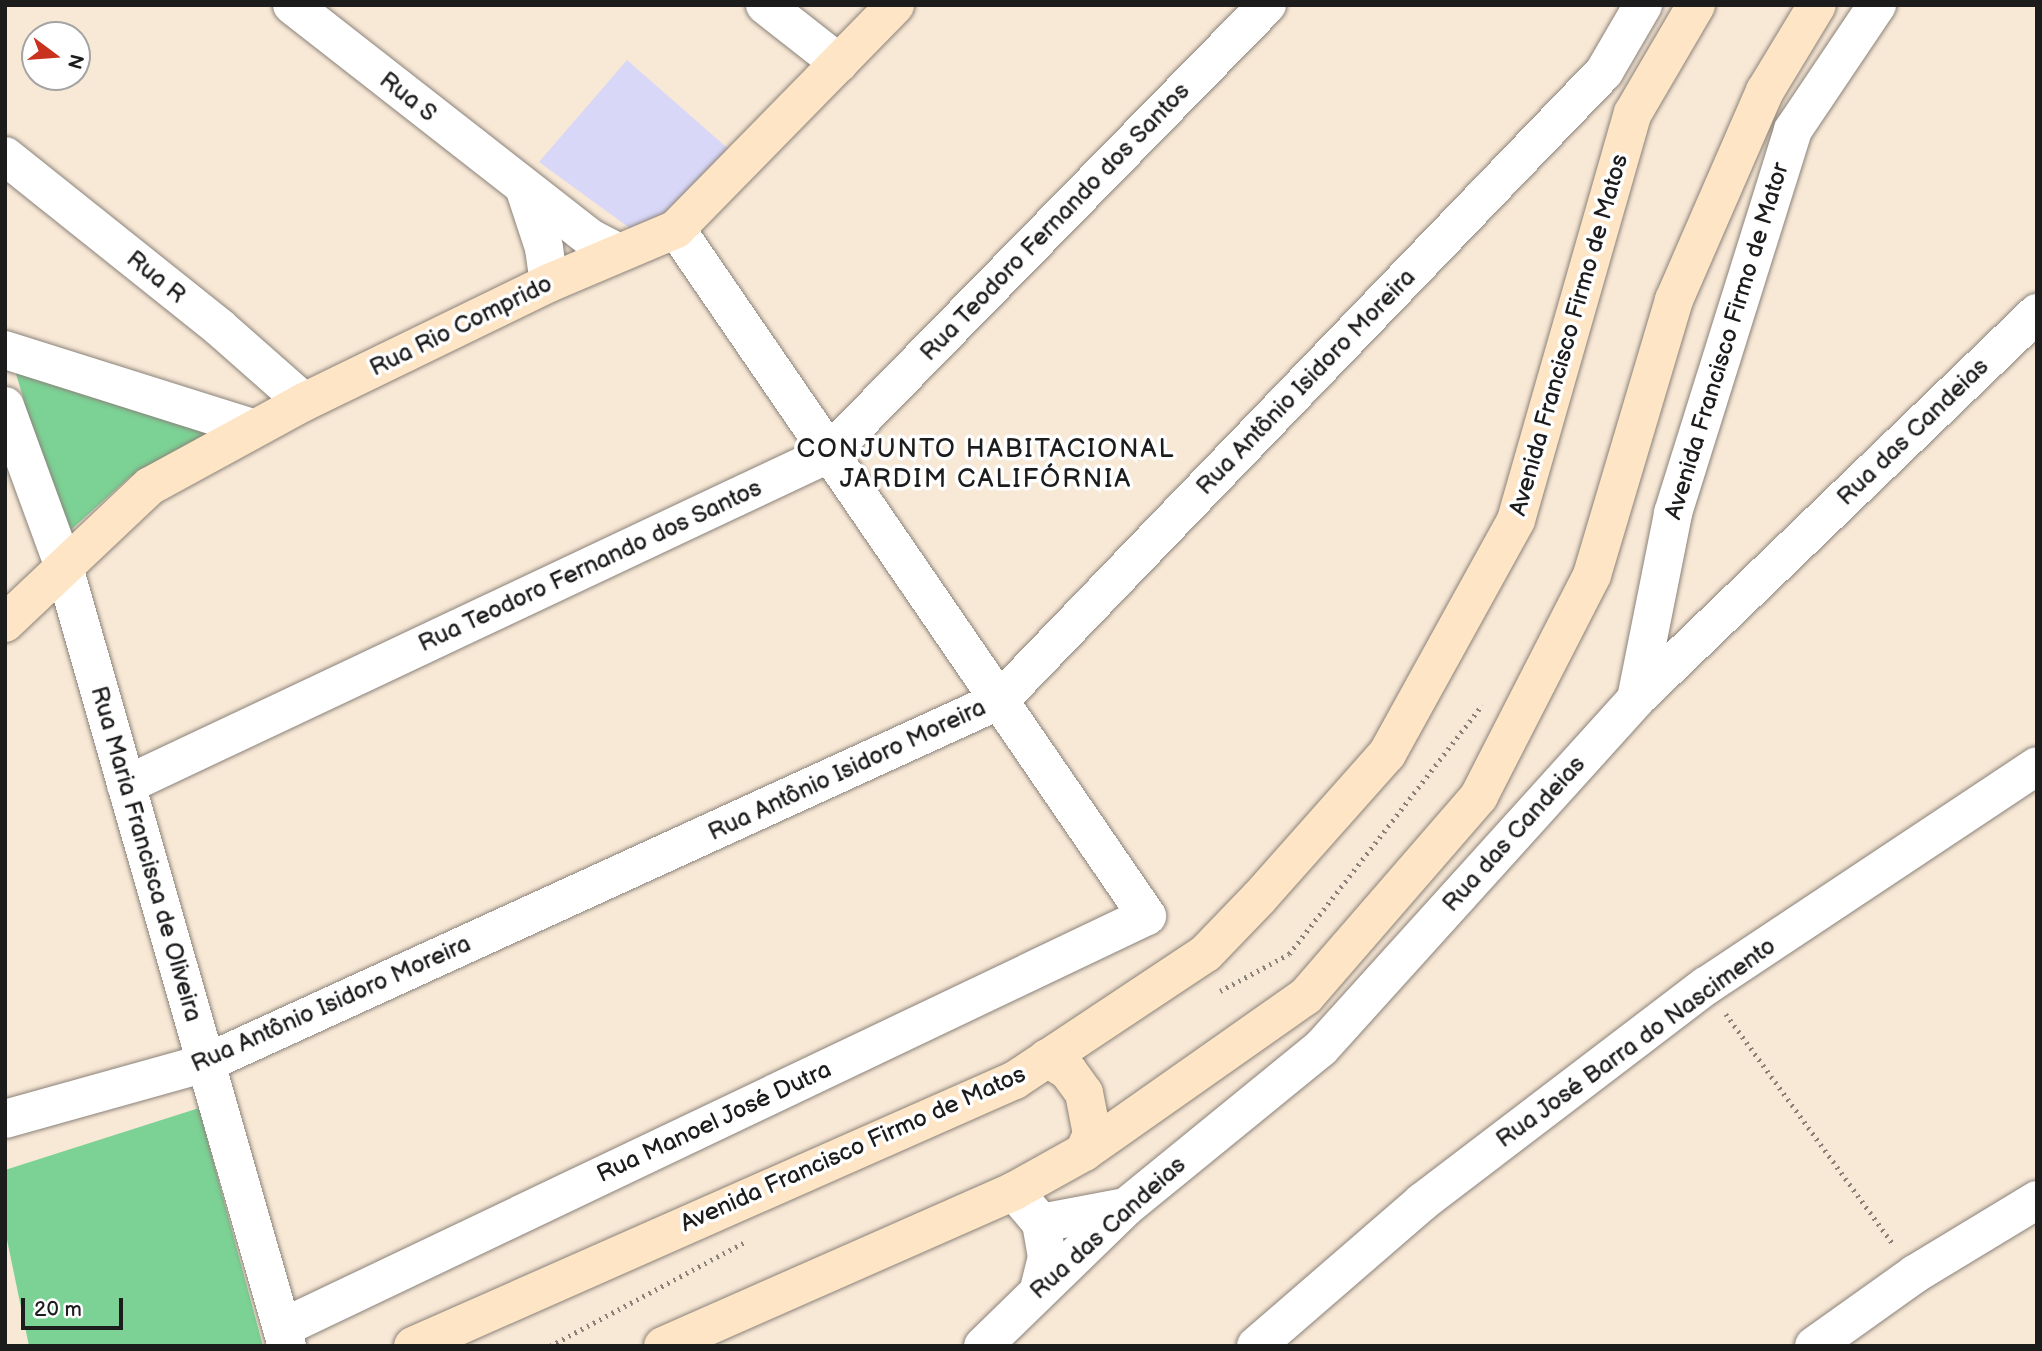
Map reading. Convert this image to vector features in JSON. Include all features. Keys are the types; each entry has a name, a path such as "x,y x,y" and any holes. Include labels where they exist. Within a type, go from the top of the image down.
{"street":[{"name":"Rua S","path":"292,5 599,245 617,252"},
{"path":"765,5 839,63"},
{"name":"Rua Rio Comprido","path":"5,623 150,486 304,402 548,283 676,229 895,5"},
{"name":"Rua Teodoro Fernando dos Santos","path":"126,785 828,454 1267,5"},
{"name":"Rua Antônio Isidoro Moreira","path":"5,1119 205,1063 1000,700 1604,72 1643,5"},
{"name":"Avenida Francisco Firmo de Matos","path":"413,1346 1015,1080 1206,953 1387,754 1516,520 1633,113 1696,5"},
{"path":"663,1346 1014,1191 1084,1152 1306,996 1479,796 1592,575 1674,300 1765,91 1817,5"},
{"name":"Avenida Francisco Firmo de Mator","path":"1636,699 1672,513 1793,130 1877,5"},
{"name":"Rua R","path":"5,156 219,327 304,402"},
{"path":"524,187 544,248 548,283"},
{"path":"676,229 828,454 1000,700"},
{"name":"Rua das Candeias","path":"983,1346 1039,1288 1126,1207 1321,1048 1636,699 2037,313"},
{"path":"5,350 252,428"},
{"name":"Rua Maria Francisca de Oliveira","path":"5,406 64,567 284,1337"},
{"name":"Rua Manoel José Dutra","path":"284,1337 1147,916 1000,700"},
{"name":"Rua José Barra do Nascimento","path":"1256,1346 1422,1202 1706,986 2037,766"},
{"path":"1047,1058 1068,1071 1084,1093 1092,1134 1084,1152"},
{"path":"1014,1191 1041,1223 1047,1258 1039,1288"},
{"path":"1814,1346 1915,1274 2037,1200"},
{"path":"1041,1223 1126,1207"}],"path":[{"path":"1216,993 1289,954 1486,700"},
{"path":"1706,986 1915,1274"},
{"path":"550,1346 758,1236"}],"shaded area":[{"path":"627,60 733,153 642,237 539,162"}],"green space":[{"path":"9,350 232,430 131,476 64,536"},
{"path":"199,1108 263,1346 29,1346 5,1230 5,1170"}],"district":[{"name":"CONJUNTO HABITACIONAL JARDIM CALIFÓRNIA","path":"986,465"}]}
